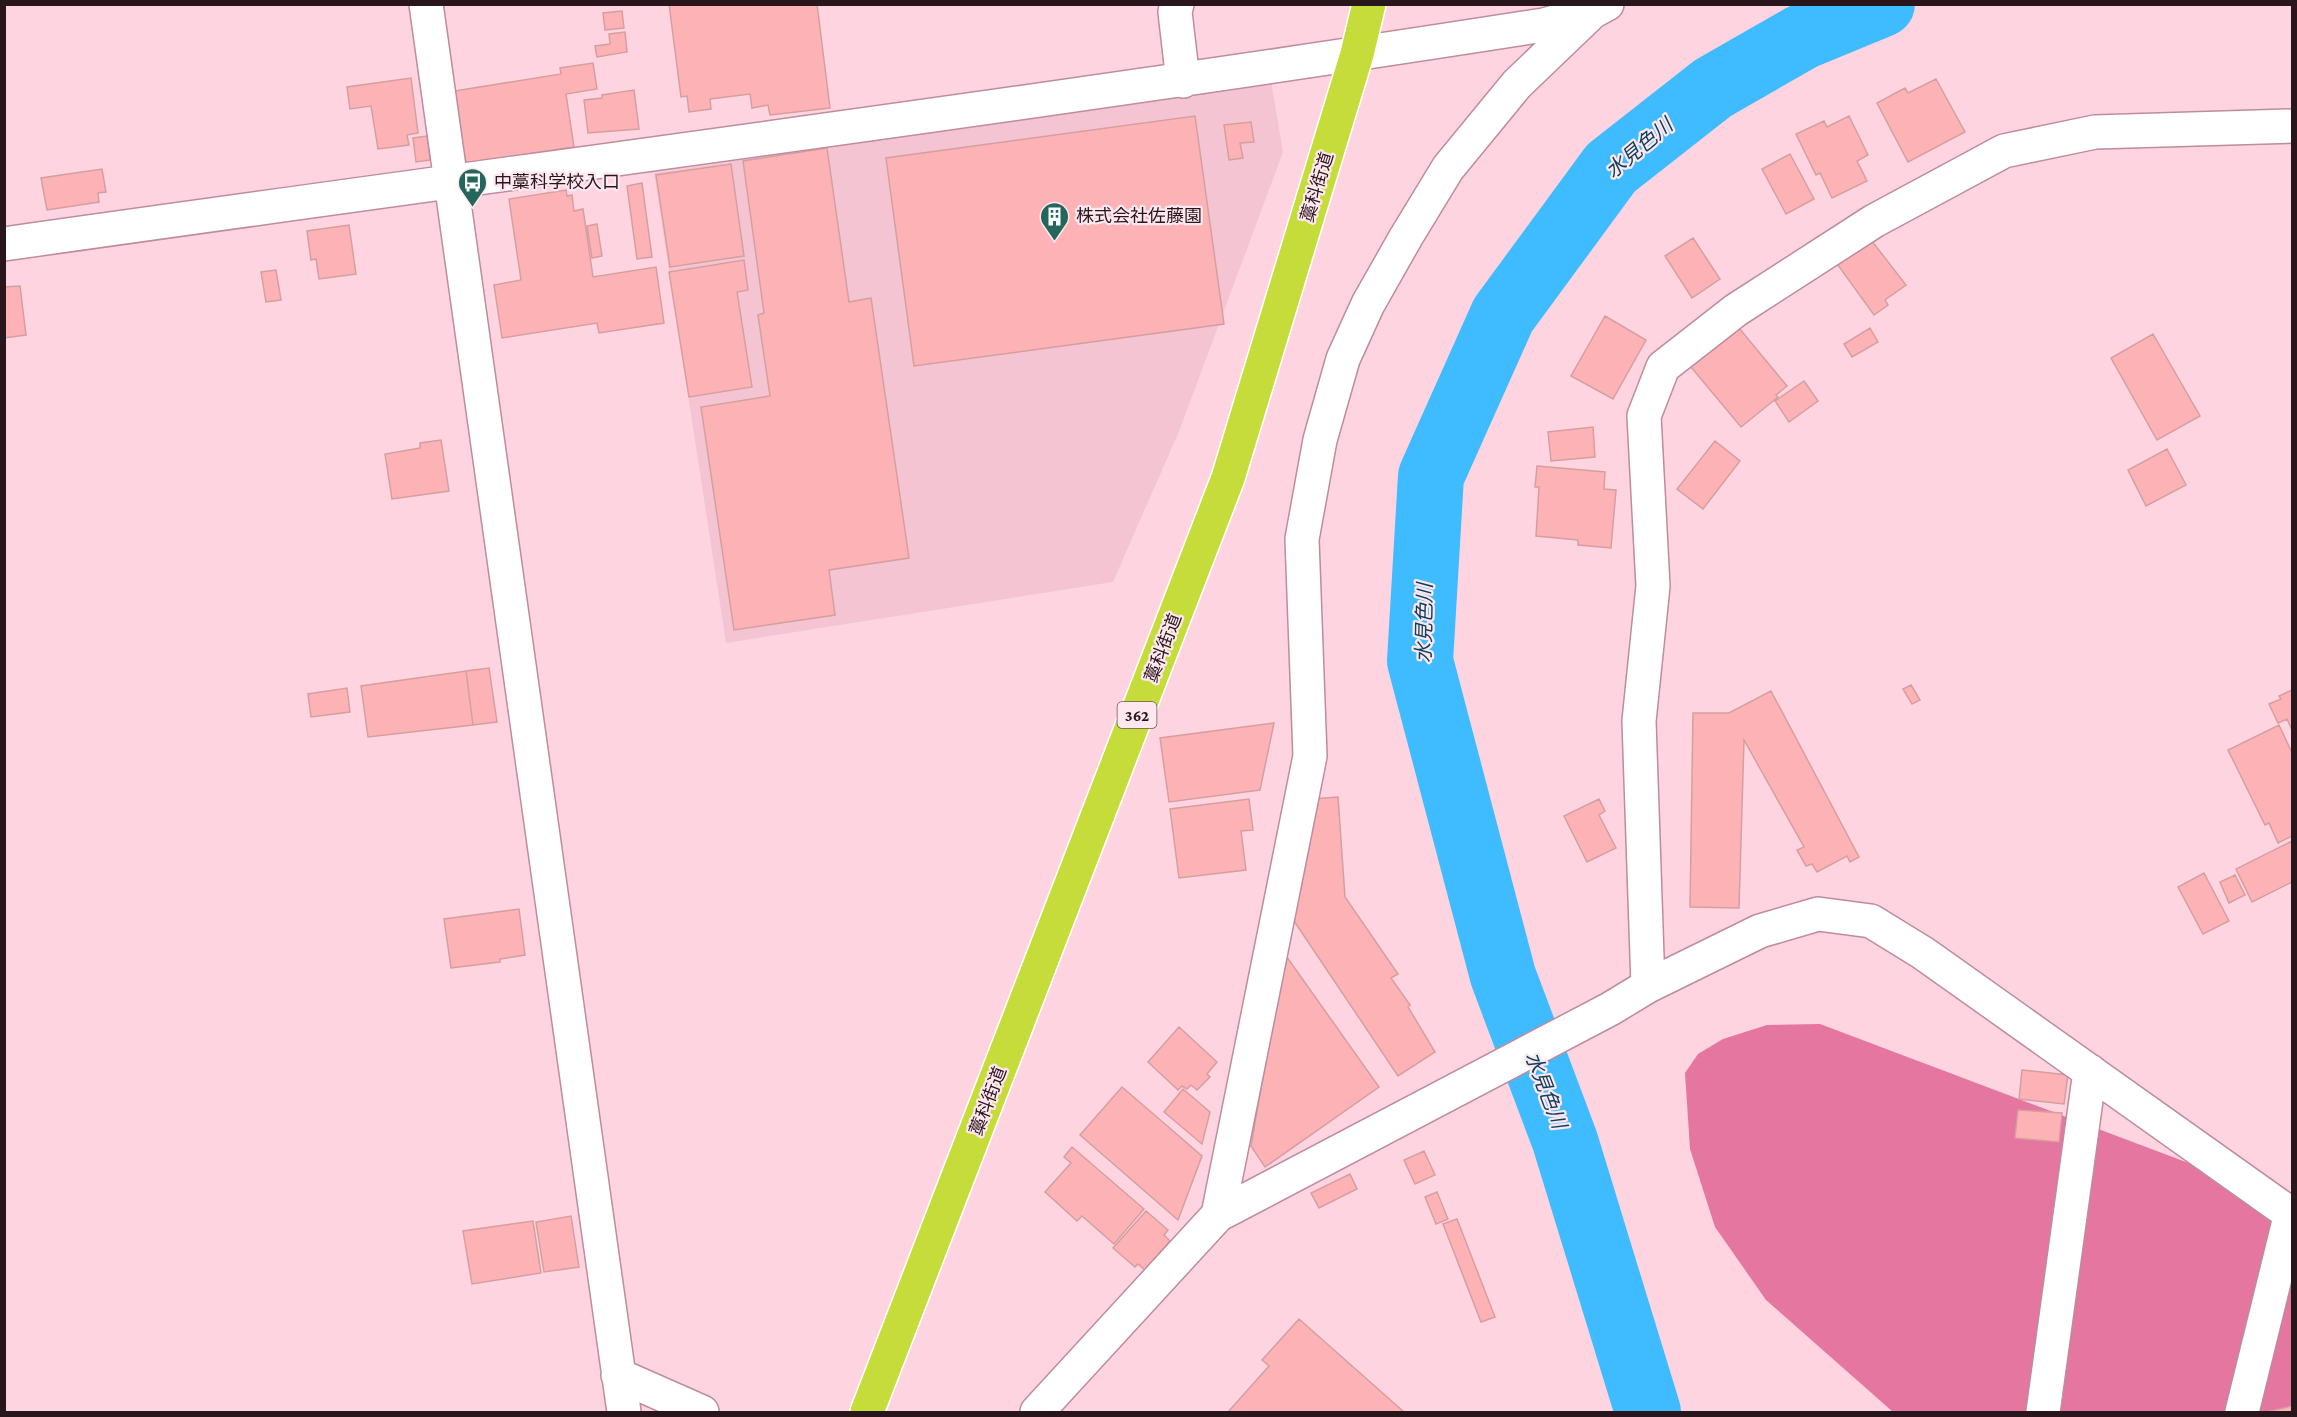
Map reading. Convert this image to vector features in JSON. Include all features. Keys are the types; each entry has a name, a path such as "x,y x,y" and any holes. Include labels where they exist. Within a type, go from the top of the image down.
{"highway":[{"name":"藁科街道","path":"867,1413 1228,478 1357,54 1369,4"}],"street":[{"path":"426,4 624,1413"},
{"path":"1177,4 1175,12 1183,81"},
{"path":"4,244 1183,81 1544,25 1601,8"},
{"path":"1218,1215 1310,756 1302,539 1320,440 1343,359 1368,304 1448,168 1517,84 1601,8"},
{"path":"1648,986 1639,722 1653,585 1644,416 1662,367 1736,310 1874,221 2004,151 2095,132 2292,126"},
{"path":"1036,1413 1218,1215 1610,1009 1648,986 1760,931 1818,914 1871,921 1923,953 2292,1214 2242,1413"},
{"path":"2043,1413 2091,1071"},
{"path":"618,1375 702,1413"}],"shaded area":[{"path":"1271,81 1283,152 1180,429 1113,582 726,643 654,173"},
{"path":"1820,1024 2292,1202 2292,1412 1893,1412 1766,1300 1715,1227 1690,1149 1685,1073 1698,1054 1723,1039 1767,1025"}],"building":[{"path":"669,4 817,4 830,108 770,115 768,105 752,108 750,94 710,99 711,109 689,112 687,96 681,97"},
{"path":"622,11 624,28 605,30 603,13"},
{"path":"625,32 627,52 597,57 595,46 610,44 609,34"},
{"path":"593,63 597,89 566,94 574,147 459,164 448,92 561,74 560,68"},
{"path":"411,78 418,133 407,135 409,145 378,149 371,106 350,109 347,87"},
{"path":"1936,79 1965,132 1908,162 1877,103 1905,88 1908,93"},
{"path":"634,90 639,129 588,133 584,100"},
{"name":"株式会社佐藤園","path":"1195,116 1224,324 914,366 886,158"},
{"path":"1849,116 1868,155 1857,161 1867,181 1832,198 1820,173 1816,175 1796,134 1824,121 1827,127"},
{"path":"1251,122 1254,142 1240,143 1243,158 1229,160 1224,125"},
{"path":"427,136 430,160 416,162 413,138"},
{"path":"827,148 849,302 871,298 909,558 829,570 835,615 734,630 701,407 770,396 758,315 764,313 743,161"},
{"path":"1790,154 1814,199 1786,214 1762,169"},
{"path":"731,164 744,256 670,267 656,175"},
{"path":"102,169 106,192 98,193 99,202 47,210 41,178"},
{"path":"642,183 652,257 637,259 627,186"},
{"path":"566,190 567,196 572,195 574,211 583,209 593,277 656,267 664,323 599,333 597,323 502,338 494,285 521,280 509,199"},
{"path":"597,224 602,256 592,258 587,226"},
{"path":"349,225 356,274 319,279 316,259 311,260 307,231"},
{"path":"1868,236 1906,285 1885,300 1888,305 1874,315 1835,261"},
{"path":"1693,238 1720,279 1692,298 1665,256"},
{"path":"744,260 748,290 737,292 752,387 689,397 669,272"},
{"path":"276,270 281,300 266,302 261,272"},
{"path":"20,286 26,335 4,338 4,287"},
{"path":"1605,316 1646,340 1613,399 1571,376"},
{"path":"1734,322 1787,386 1776,395 1778,397 1741,427 1686,361"},
{"path":"1870,328 1878,342 1852,357 1844,344"},
{"path":"2153,334 2200,416 2157,440 2111,358"},
{"path":"1804,381 1818,401 1789,422 1775,401"},
{"path":"1593,427 1595,457 1551,461 1548,432"},
{"path":"441,440 449,491 392,499 385,454 420,448 420,443"},
{"path":"1715,441 1740,461 1703,509 1677,489"},
{"path":"2167,449 2186,485 2146,506 2128,470"},
{"path":"1537,466 1605,472 1604,489 1616,490 1611,548 1578,545 1578,540 1536,536 1539,487 1535,487"},
{"path":"489,668 497,722 473,725 466,671"},
{"path":"466,671 473,725 368,737 361,686"},
{"path":"1911,685 1920,700 1912,704 1903,689"},
{"path":"347,688 350,712 311,717 308,694"},
{"path":"2292,690 2292,730 2287,719 2278,723 2269,704 2281,699 2279,696"},
{"path":"1771,691 1859,857 1850,862 1847,856 1817,872 1812,864 1806,866 1797,850 1804,847 1744,740 1739,908 1690,907 1693,713 1729,713"},
{"path":"1274,723 1260,790 1169,802 1160,738"},
{"path":"2279,725 2292,753 2292,836 2278,843 2269,823 2265,825 2228,750"},
{"path":"1338,797 1345,897 1398,974 1391,978 1410,1005 1408,1007 1435,1052 1398,1076 1290,915 1310,799"},
{"path":"1249,799 1253,830 1241,831 1246,870 1179,878 1170,809"},
{"path":"1599,799 1605,811 1599,815 1616,848 1587,862 1564,816"},
{"path":"2292,841 2292,882 2252,902 2236,869"},
{"path":"2204,873 2229,921 2203,934 2178,887"},
{"path":"2235,875 2245,895 2229,903 2220,882"},
{"path":"519,909 525,955 500,959 500,962 451,968 444,919"},
{"path":"1284,953 1379,1087 1265,1167 1251,1146"},
{"path":"1179,1027 1217,1062 1207,1074 1210,1077 1197,1090 1191,1085 1187,1089 1182,1086 1178,1090 1148,1062"},
{"path":"2022,1070 2068,1075 2064,1104 2019,1099"},
{"path":"1122,1087 1202,1156 1178,1220 1080,1135"},
{"path":"1183,1089 1210,1112 1202,1144 1164,1112"},
{"path":"2018,1110 2062,1113 2059,1142 2015,1138"},
{"path":"1072,1147 1144,1209 1114,1244 1082,1216 1077,1221 1045,1192 1071,1163 1064,1157"},
{"path":"1424,1151 1435,1175 1415,1184 1404,1160"},
{"path":"1350,1174 1357,1189 1319,1208 1311,1193"},
{"path":"1437,1192 1448,1219 1436,1224 1425,1197"},
{"path":"1146,1211 1168,1230 1164,1235 1170,1241 1145,1270 1138,1264 1135,1267 1113,1248"},
{"path":"571,1216 579,1267 544,1272 536,1222"},
{"path":"1457,1219 1495,1317 1481,1322 1443,1224"},
{"path":"533,1221 541,1273 472,1284 463,1231"},
{"path":"1299,1319 1404,1412 1228,1412 1269,1366 1262,1360"},
{"path":"2292,1406 2292,1412 2267,1412"}],"waterway":[{"name":"水見色川","path":"1648,1412 1565,1141 1503,976 1420,661 1431,476 1503,315 1611,168 1713,88 1802,37 1882,4"}],"place":[{"name":"中藁科学校入口","path":"473,208"},
{"name":"株式会社佐藤園","path":"1055,242"}]}
